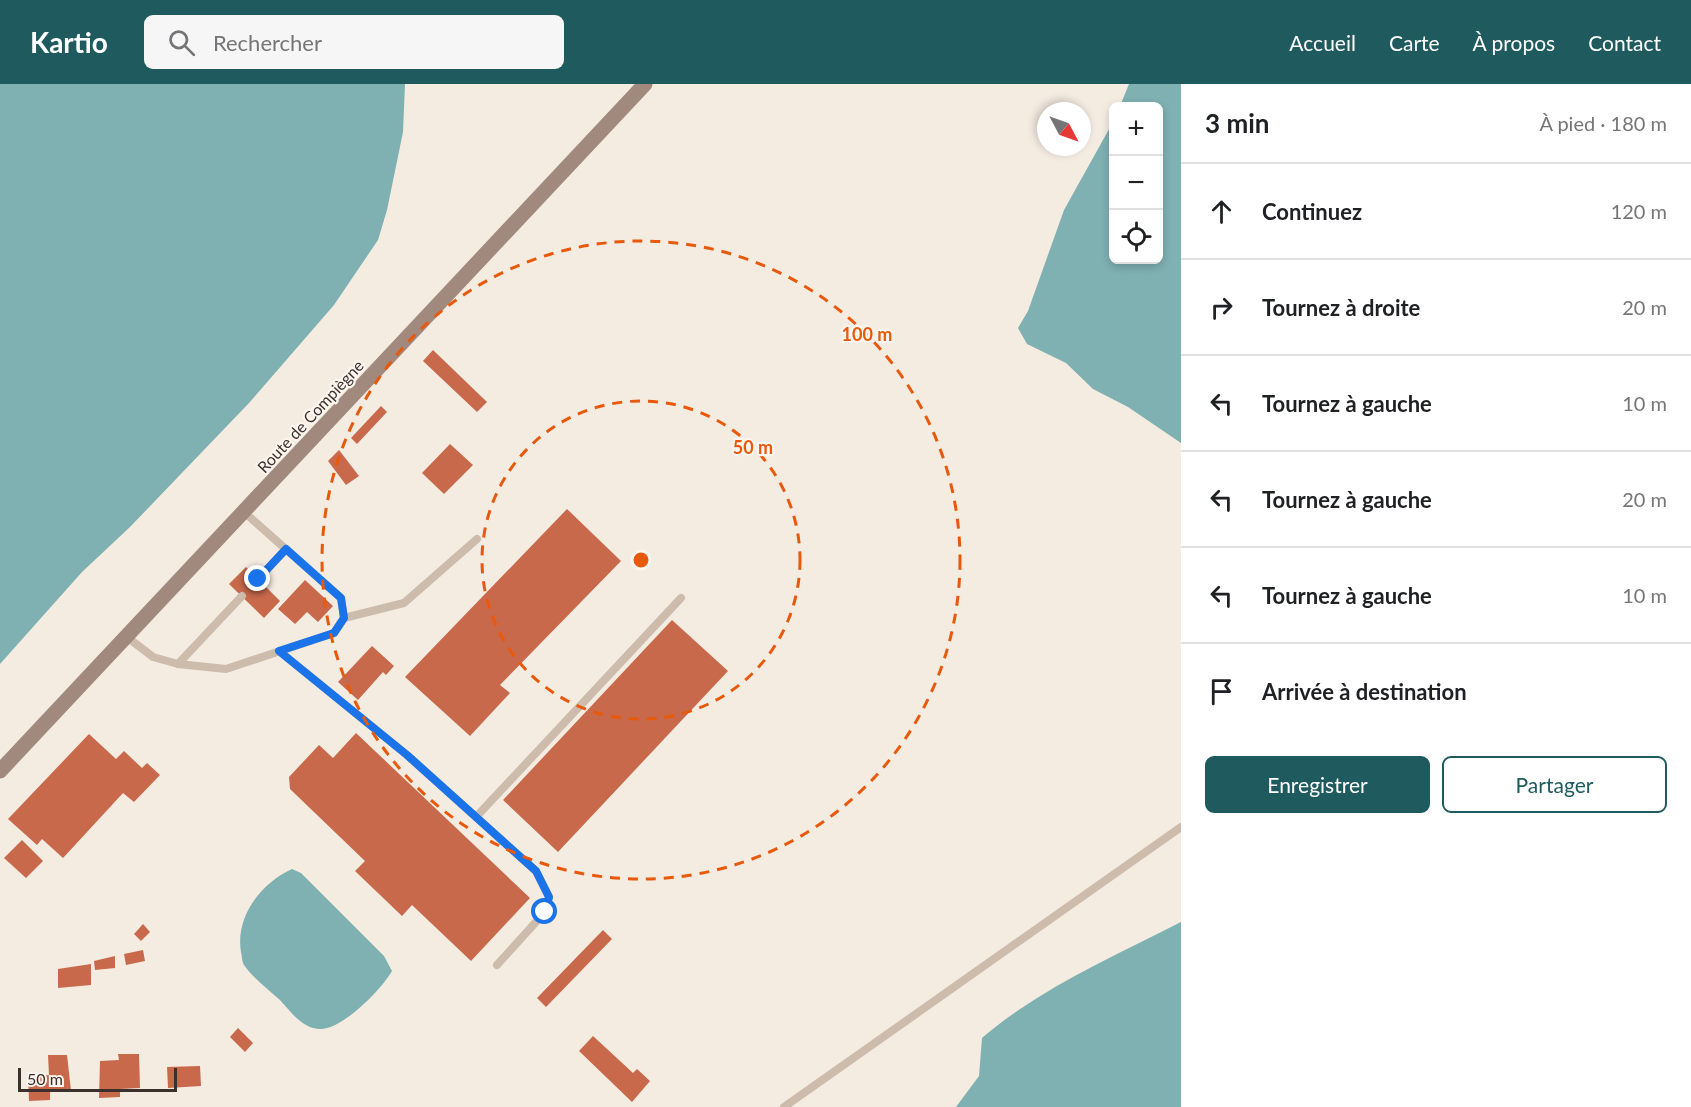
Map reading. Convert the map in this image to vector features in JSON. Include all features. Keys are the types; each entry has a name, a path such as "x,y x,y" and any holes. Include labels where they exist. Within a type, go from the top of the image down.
{"main road":[{"name":"Route de Compiègne","path":"0,771 645,84"}],"lane":[{"path":"127,637 153,657 178,664 226,669 334,633 344,618 341,598 244,512"},
{"path":"344,618 404,603 477,539"},
{"path":"258,579 286,549"},
{"path":"178,664 242,596"},
{"path":"476,817 681,598"},
{"path":"279,651 407,755 536,871 549,897 545,912 497,965"},
{"path":"784,1107 1181,827"}],"water":[{"path":"0,84 405,84 403,132 387,210 378,240 334,305 249,403 130,527 82,572 0,664"},
{"path":"1129,84 1181,84 1181,443 1128,407 1093,389 1066,363 1027,344 1018,328 1028,311 1064,210 1109,129 1109,264 1163,264 1163,102 1122,102"},
{"path":"292,869 301,873 384,956 392,971 360,1008 328,1028 313,1028 302,1023 252,975 242,961 240,939 246,914 270,883"},
{"path":"1181,922 1181,1107 956,1107 979,1076 982,1038 1004,1020 1053,989"}],"building":[{"path":"433,350 487,402 477,412 423,361"},
{"path":"381,406 387,412 357,444 351,438"},
{"path":"450,444 473,465 444,494 422,473"},
{"path":"339,450 359,476 346,485 328,461"},
{"path":"567,509 621,561 500,685 510,693 470,736 405,677"},
{"path":"246,567 280,601 264,618 229,584"},
{"path":"305,580 333,606 318,622 307,612 295,624 278,609"},
{"path":"672,620 728,671 558,852 503,800"},
{"path":"372,646 394,666 386,675 383,672 358,700 338,682"},
{"path":"356,733 530,898 471,961 412,905 402,916 355,871 365,861 290,789 289,777 319,745 333,758"},
{"path":"89,734 116,759 124,751 142,768 147,763 160,775 134,802 123,793 63,858 42,839 37,845 8,819"},
{"path":"22,840 43,861 26,878 4,858"},
{"path":"143,924 150,932 141,941 134,934"},
{"path":"603,930 612,939 546,1007 537,998"},
{"path":"143,950 145,961 126,965 124,954"},
{"path":"115,956 115,968 95,970 94,961"},
{"path":"91,964 91,985 58,988 58,969"},
{"path":"238,1028 253,1043 245,1052 230,1037"},
{"path":"593,1036 633,1073 637,1069 650,1081 632,1102 579,1051"},
{"path":"118,1054 139,1054 140,1088 120,1089 120,1097 99,1098 100,1061 119,1060"},
{"path":"48,1055 67,1055 71,1091 50,1092 50,1100 29,1101 28,1076 49,1075"},
{"path":"200,1066 201,1086 168,1088 167,1067"}],"route":[{"path":"258,579 286,549 341,598 344,618 334,633 279,651 407,755 536,871 549,897 545,912"}]}
